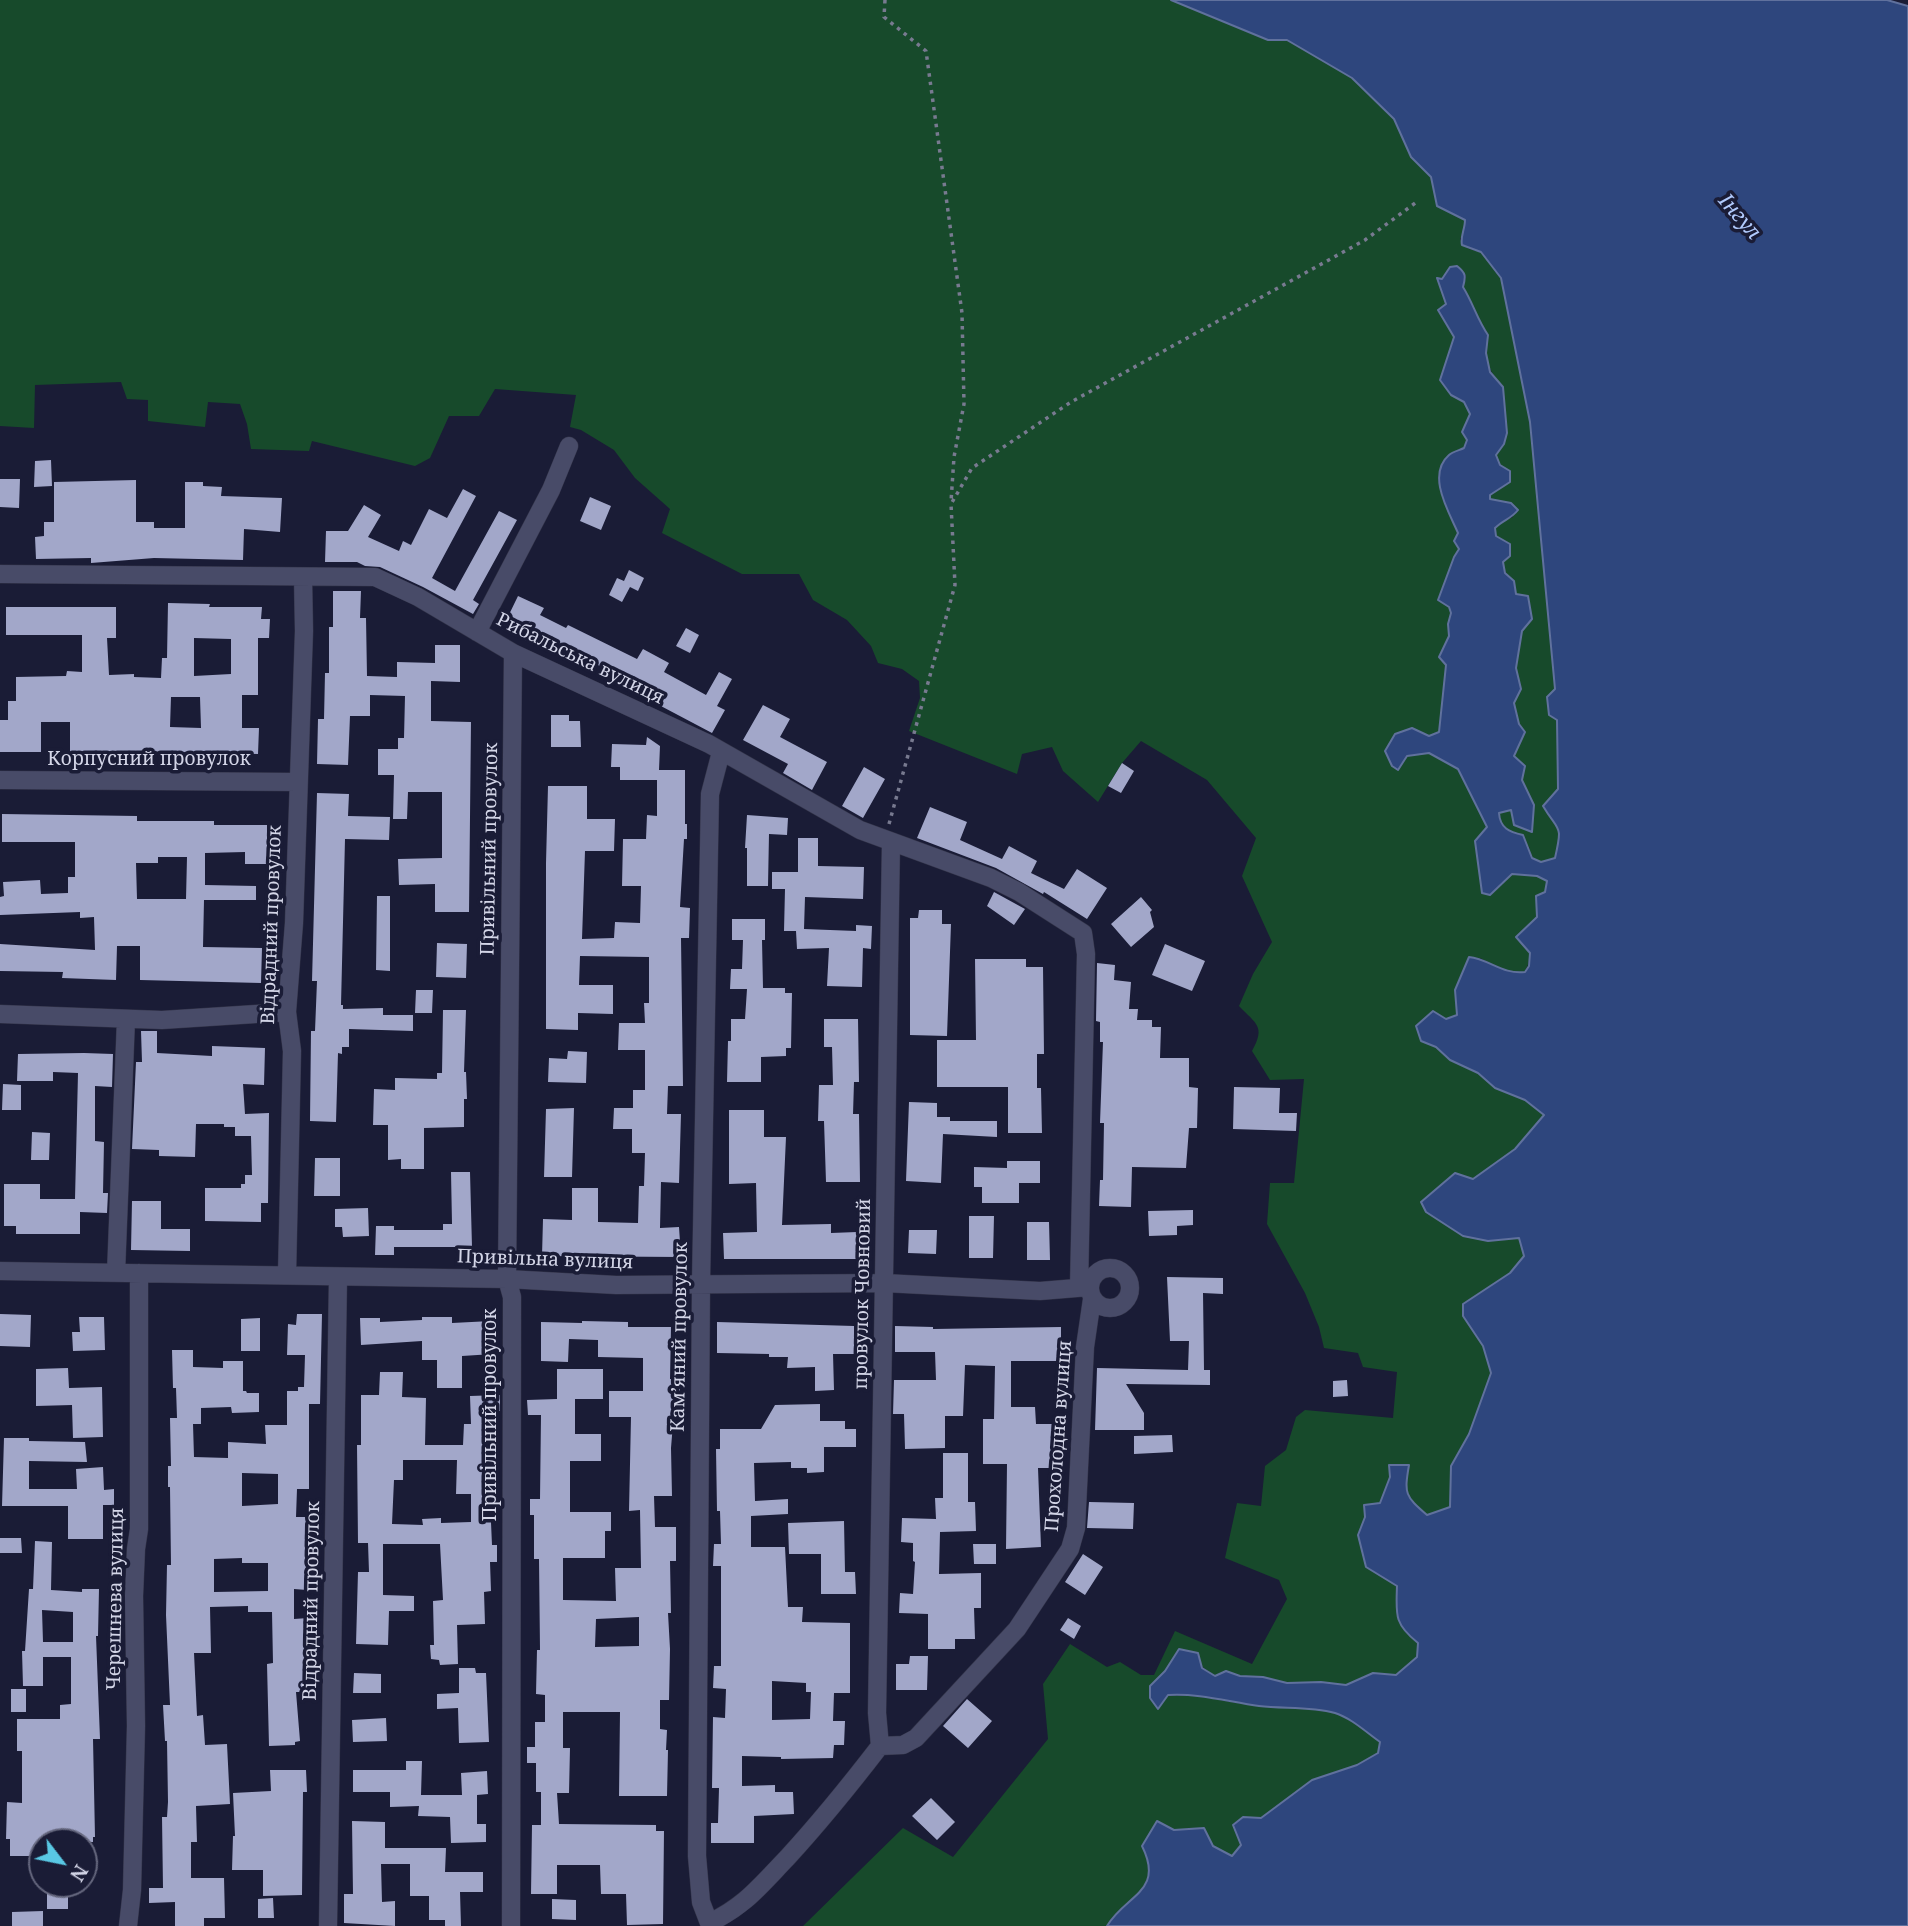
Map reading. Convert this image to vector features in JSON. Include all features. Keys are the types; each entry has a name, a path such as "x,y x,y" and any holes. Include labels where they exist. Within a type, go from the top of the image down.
{"street":[{"path":"477,632 551,490 569,446"},
{"name":"Рибальська вулиця","path":"0,574 375,577 418,597 513,653 671,726 860,830 991,878 1019,892 1083,933 1086,954"},
{"name":"Відрадний провулок","path":"287,1275 292,1051 287,1012 294,923 304,631 303,577"},
{"name":"Привільний провулок","path":"511,1926 512,1297 507,1279 513,653"},
{"name":"Камʼяний провулок","path":"709,1925 701,1902 697,1857 701,1283 709,794 720,752"},
{"name":"Корпусний провулок","path":"0,780 298,782"},
{"name":"провулок Човновий","path":"880,1746 877,1713 887,840"},
{"name":"Прохолодна вулиця","path":"880,1746 903,1745 916,1738 1017,1629 1070,1549 1076,1528 1087,1291 1086,954"},
{"path":"0,1014 162,1020 287,1012"},
{"path":"116,1273 126,1019"},
{"name":"Привільна вулиця","path":"0,1271 507,1279 616,1285 884,1283 1087,1291"},
{"name":"Черешнева вулиця","path":"128,1926 132,1890 136,1726 134,1596 139,1530 139,1273"},
{"name":"Відрадний провулок","path":"328,1926 338,1277"},
{"path":"709,1925 747,1900 825,1817 880,1746"}],"path":[{"path":"886,0 884,17 926,51 962,313 964,404 954,457 951,504 955,585 887,840"},
{"path":"951,504 972,468 1071,402 1335,258 1365,240 1418,201"}],"green space":[{"path":"0,0 1171,0 1268,40 1287,40 1352,78 1394,119 1411,157 1431,177 1437,206 1465,220 1465,229 1460,239 1469,249 1481,252 1501,277 1530,422 1555,689 1547,697 1549,715 1557,720 1558,789 1546,802 1549,816 1556,822 1560,834 1555,858 1541,862 1532,859 1529,847 1500,823 1499,813 1511,810 1514,825 1532,831 1534,805 1514,756 1519,724 1514,703 1521,689 1516,668 1522,631 1514,581 1503,564 1510,544 1496,537 1495,528 1513,517 1510,503 1490,500 1490,495 1499,490 1500,465 1495,454 1504,444 1503,387 1490,369 1487,357 1488,335 1463,287 1466,276 1457,266 1442,279 1437,279 1446,304 1438,311 1454,337 1440,380 1451,395 1464,402 1470,414 1462,432 1467,440 1464,448 1447,459 1440,470 1439,483 1459,535 1459,548 1450,575 1449,636 1439,656 1446,664 1439,732 1429,736 1412,728 1395,734 1402,765 1407,756 1429,753 1458,769 1487,827 1491,895 1512,874 1537,876 1547,881 1545,892 1536,896 1537,917 1525,931 1530,957 1524,972 1507,971 1480,958 1455,990 1457,1015 1446,1019 1421,1041 1436,1047 1450,1060 1478,1073 1495,1088 1525,1100 1544,1115 1515,1149 1473,1179 1454,1173 1426,1212 1488,1241 1519,1238 1524,1256 1510,1273 1463,1304 1463,1316 1483,1346 1491,1373 1469,1434 1451,1466 1450,1507 1427,1515 1408,1494 1409,1466 1389,1465 1390,1477 1380,1503 1364,1506 1365,1517 1358,1535 1366,1567 1397,1586 1396,1609 1418,1643 1417,1657 1396,1675 1373,1673 1346,1685 1321,1682 1287,1683 1263,1677 1240,1676 1226,1671 1215,1676 1179,1650 1165,1671 1150,1686 1150,1698 1194,1696 1334,1713 1380,1742 1378,1753 1357,1765 1312,1780 1261,1818 1243,1817 1233,1824 1241,1845 1232,1856 1213,1846 1204,1828 1174,1830 1149,1861 1148,1877 1142,1890 1107,1926 803,1926 903,1828 953,1857 1048,1739 1043,1684 1070,1644 1107,1667 1120,1662 1141,1675 1154,1675 1175,1631 1252,1664 1287,1599 1279,1580 1225,1558 1237,1503 1261,1506 1265,1466 1286,1450 1296,1417 1305,1410 1393,1418 1397,1372 1363,1367 1358,1353 1324,1348 1319,1327 1305,1293 1267,1224 1270,1183 1294,1183 1304,1079 1270,1080 1252,1051 1259,1031 1257,1026 1239,1006 1253,974 1272,942 1242,876 1256,838 1207,780 1141,741 1122,763 1098,802 1063,771 1052,747 1022,754 1017,774 909,731 920,698 919,681 902,669 878,663 871,646 847,620 813,600 799,574 742,574 662,533 670,509 635,478 614,450 581,430 570,427 576,395 495,389 479,416 449,416 430,458 415,466 312,441 309,451 251,449 240,404 208,402 205,427 148,421 148,400 127,399 121,382 35,385 34,428 0,426"}],"water":[{"name":"Інгул","path":"1171,0 1887,0 1908,6 1908,1926 1107,1926 1146,1883 1149,1874 1148,1861 1142,1846 1157,1821 1174,1830 1204,1828 1213,1846 1232,1856 1241,1845 1233,1825 1243,1817 1261,1818 1312,1780 1357,1765 1378,1753 1380,1742 1353,1722 1335,1713 1180,1695 1168,1695 1158,1709 1150,1698 1150,1686 1165,1671 1179,1649 1198,1653 1202,1668 1215,1676 1226,1671 1240,1676 1263,1677 1287,1683 1321,1682 1346,1685 1373,1673 1396,1675 1417,1657 1418,1643 1404,1630 1398,1618 1397,1586 1366,1567 1358,1535 1365,1517 1364,1505 1380,1503 1390,1477 1389,1465 1409,1465 1407,1489 1414,1503 1427,1515 1450,1507 1451,1466 1469,1434 1491,1373 1483,1346 1463,1316 1463,1304 1510,1273 1524,1256 1519,1238 1488,1241 1463,1236 1426,1212 1421,1202 1455,1173 1473,1179 1515,1149 1544,1115 1525,1100 1495,1088 1478,1073 1450,1060 1436,1047 1421,1041 1416,1026 1433,1011 1446,1019 1457,1015 1455,990 1469,957 1510,971 1525,972 1529,966 1530,953 1516,937 1537,917 1536,896 1545,892 1547,881 1537,876 1512,874 1490,895 1482,893 1475,841 1487,827 1458,769 1429,753 1407,756 1398,770 1392,766 1385,751 1395,734 1412,728 1429,736 1439,732 1446,665 1439,657 1449,636 1451,613 1449,607 1438,600 1459,549 1454,541 1458,533 1445,504 1439,473 1442,463 1449,455 1464,448 1467,440 1462,432 1470,414 1464,402 1451,395 1440,380 1454,337 1438,310 1446,304 1437,278 1442,279 1450,267 1457,266 1464,273 1463,287 1488,335 1486,353 1490,372 1503,387 1507,433 1504,444 1496,455 1500,465 1510,471 1510,482 1490,495 1490,499 1511,503 1518,510 1495,528 1496,536 1510,544 1510,556 1503,562 1505,573 1514,581 1516,594 1528,596 1532,619 1522,631 1516,668 1521,689 1514,703 1519,724 1525,732 1514,756 1525,766 1522,780 1534,805 1532,832 1514,825 1511,810 1499,813 1506,828 1523,835 1532,858 1541,862 1555,858 1559,839 1558,829 1543,806 1558,789 1557,720 1549,715 1547,697 1555,689 1530,422 1501,278 1481,252 1462,245 1465,220 1437,206 1431,177 1411,157 1394,119 1352,78 1287,40 1268,40"}],"building":[{"path":"51,460 52,486 34,487 35,461"},
{"path":"0,479 20,479 19,508 0,507"},
{"path":"136,480 136,522 154,522 154,528 185,528 185,482 203,482 203,486 222,487 221,496 282,498 280,532 244,529 243,560 154,558 91,563 91,558 36,559 35,537 44,536 44,522 54,522 54,482"},
{"path":"463,489 476,496 432,578 455,591 499,511 517,520 473,600 479,604 473,614 380,567 365,566 357,562 325,562 326,531 348,531 364,505 381,515 368,537 399,551 403,541 411,545 429,509 447,518"},
{"path":"590,497 611,506 601,530 580,521"},
{"path":"629,570 644,578 638,591 630,587 622,602 609,595 617,578 624,581"},
{"path":"333,591 361,591 360,618 366,618 367,676 397,677 397,662 435,663 435,645 460,645 460,682 431,681 431,721 471,722 469,912 435,912 435,884 399,885 398,859 442,858 442,792 408,792 407,819 393,819 394,775 378,775 378,749 398,749 398,738 404,738 405,696 370,695 370,716 350,716 348,765 317,764 318,719 324,719 325,673 329,673 329,627 333,627"},
{"path":"518,596 544,608 540,615 566,628 568,625 637,659 643,649 669,663 664,672 706,695 719,672 732,679 717,706 725,710 712,733 623,686 627,680 594,663 589,672 561,658 565,651 539,637 535,645 502,629"},
{"path":"168,603 210,604 209,607 262,607 261,619 270,619 269,638 258,638 258,695 242,695 242,728 259,728 258,754 136,751 136,759 121,759 121,754 70,752 70,722 41,722 41,752 0,752 0,720 8,720 8,701 16,701 16,677 66,676 67,671 82,672 82,635 6,635 6,607 116,607 116,638 107,638 109,675 134,674 134,677 161,678 162,658 167,658","holes":["194,638 231,639 231,674 194,676","171,697 200,697 201,728 170,727"]},
{"path":"686,628 699,635 690,653 676,646"},
{"path":"763,705 790,719 780,737 827,762 812,790 783,773 788,764 743,740"},
{"path":"551,715 569,715 569,721 580,721 581,747 551,747"},
{"path":"647,737 660,746 659,770 685,770 687,839 684,839 680,907 690,908 689,938 681,938 683,1086 668,1086 667,1114 681,1114 679,1183 661,1182 660,1228 679,1227 681,1257 542,1256 543,1219 572,1220 572,1188 598,1188 598,1222 638,1223 639,1186 644,1186 645,1153 632,1153 632,1129 613,1129 614,1108 633,1108 633,1090 645,1090 645,1050 618,1050 619,1023 645,1023 644,1003 649,1003 649,957 580,956 579,985 613,985 613,1014 578,1013 578,1030 546,1029 546,863 548,786 587,786 587,819 615,819 614,851 585,851 582,939 614,938 615,922 640,923 641,886 622,886 623,839 646,839 647,815 657,816 657,780 620,780 620,767 611,767 612,744 646,745"},
{"path":"1122,763 1134,771 1121,793 1108,786"},
{"path":"864,767 885,779 863,818 842,806"},
{"path":"317,793 349,794 348,816 390,817 389,840 345,839 341,1005 343,1009 383,1008 383,1015 413,1015 413,1031 349,1029 349,1047 342,1047 342,1054 338,1053 336,1122 310,1121 311,1031 315,1031 317,981 312,981"},
{"path":"930,807 967,822 960,840 1002,859 1009,846 1037,861 1031,873 1064,889 1077,869 1107,888 1087,919 1044,892 1043,894 996,868 917,838"},
{"path":"2,814 137,816 137,821 214,821 214,825 267,825 267,864 245,864 245,852 205,853 205,885 256,886 256,900 204,900 203,947 262,948 261,983 140,980 140,946 117,946 116,980 62,978 63,972 0,971 0,944 95,950 94,917 80,918 80,912 0,915 0,897 4,896 3,882 40,880 41,894 68,893 68,877 75,877 75,842 2,842","holes":["158,857 187,857 186,899 137,899 136,863 158,863"]},
{"path":"747,815 788,818 787,835 769,834 768,886 747,886"},
{"path":"798,838 818,838 818,866 864,867 863,899 805,897 804,929 856,931 856,925 872,926 871,949 863,948 862,987 827,986 829,948 797,949 796,931 784,931 785,889 772,889 772,872 798,872"},
{"path":"994,892 1025,909 1014,925 987,906"},
{"path":"377,896 390,896 390,971 376,970"},
{"path":"1141,897 1152,910 1150,912 1154,927 1131,947 1111,924"},
{"path":"919,910 942,910 942,924 951,924 947,1036 910,1035 910,918 918,918"},
{"path":"732,919 765,919 765,940 762,940 763,988 785,988 785,993 792,993 791,1048 786,1048 786,1056 761,1057 761,1082 727,1082 731,1019 745,1019 747,989 730,989 731,969 742,969 743,940 732,940"},
{"path":"437,943 467,944 466,978 436,977"},
{"path":"1165,944 1205,961 1192,991 1152,975"},
{"path":"975,959 1026,959 1026,967 1043,967 1044,1054 1037,1054 1037,1088 1041,1088 1042,1133 1008,1133 1008,1087 937,1087 937,1040 976,1040"},
{"path":"1097,963 1115,965 1114,980 1131,982 1129,1009 1138,1009 1137,1020 1152,1020 1152,1027 1161,1027 1160,1058 1189,1058 1189,1087 1198,1088 1197,1128 1189,1128 1186,1168 1132,1167 1131,1207 1099,1206 1100,1180 1103,1180 1104,1123 1100,1123 1103,1042 1100,1042 1100,1022 1096,1021"},
{"path":"416,990 433,990 432,1013 415,1013"},
{"path":"443,1010 466,1010 464,1072 467,1099 464,1099 464,1127 424,1128 424,1169 401,1169 401,1159 388,1160 388,1125 373,1125 374,1089 395,1090 395,1078 437,1079 437,1073 442,1073"},
{"path":"824,1019 858,1019 859,1082 854,1082 853,1114 859,1114 860,1182 826,1182 824,1121 818,1121 819,1085 833,1085 832,1047 824,1047"},
{"path":"141,1031 157,1031 157,1053 212,1056 212,1046 265,1048 264,1085 243,1084 245,1114 269,1113 268,1203 261,1203 261,1222 205,1221 205,1188 241,1188 241,1184 245,1184 245,1175 252,1175 251,1136 235,1136 235,1127 224,1127 224,1124 196,1124 195,1157 159,1156 159,1150 132,1149 136,1062 142,1062"},
{"path":"568,1051 587,1052 586,1083 548,1082 549,1058 567,1059"},
{"path":"18,1054 113,1054 112,1087 95,1086 95,1141 104,1142 103,1193 108,1193 107,1213 80,1212 80,1234 16,1234 16,1226 4,1226 4,1184 40,1184 40,1199 75,1199 78,1073 53,1072 53,1081 17,1081"},
{"path":"3,1084 21,1085 21,1110 2,1110"},
{"path":"1234,1087 1280,1088 1279,1113 1297,1113 1296,1131 1233,1129"},
{"path":"909,1102 937,1103 937,1117 950,1117 950,1121 997,1121 997,1137 943,1134 941,1183 906,1181"},
{"path":"574,1108 572,1177 544,1177 546,1109"},
{"path":"729,1110 764,1110 764,1137 786,1137 782,1225 831,1224 831,1233 857,1232 857,1245 864,1245 864,1259 724,1259 723,1233 757,1232 756,1183 729,1184"},
{"path":"32,1132 50,1133 49,1160 31,1160"},
{"path":"315,1158 340,1158 340,1196 314,1196"},
{"path":"1007,1161 1040,1161 1040,1183 1019,1183 1019,1203 982,1203 982,1187 974,1187 974,1167 1007,1168"},
{"path":"451,1172 470,1172 472,1247 394,1247 394,1255 375,1255 376,1226 394,1226 394,1230 443,1230 443,1224 452,1224"},
{"path":"132,1201 161,1201 161,1229 190,1229 190,1251 131,1250"},
{"path":"368,1208 369,1236 343,1237 342,1227 335,1227 335,1209"},
{"path":"1193,1210 1193,1225 1177,1226 1177,1235 1149,1236 1148,1211"},
{"path":"969,1216 994,1216 993,1258 969,1258"},
{"path":"1027,1222 1049,1222 1050,1260 1027,1260"},
{"path":"909,1230 937,1230 936,1254 908,1253"},
{"path":"1167,1277 1223,1278 1223,1294 1203,1293 1204,1370 1210,1370 1210,1385 1126,1384 1144,1413 1144,1430 1095,1430 1097,1368 1188,1370 1189,1341 1170,1341"},
{"path":"0,1314 31,1315 30,1347 0,1346"},
{"path":"297,1314 322,1314 320,1404 309,1404 309,1489 297,1489 296,1517 310,1517 307,1590 294,1589 294,1619 308,1618 307,1692 296,1692 300,1741 295,1742 295,1745 269,1746 267,1664 273,1663 272,1612 248,1612 248,1606 210,1607 211,1653 194,1653 197,1716 203,1715 205,1745 227,1744 230,1804 196,1806 197,1842 191,1842 191,1878 224,1878 225,1918 204,1918 204,1926 175,1926 175,1902 149,1903 149,1888 163,1888 162,1817 167,1817 168,1802 167,1741 163,1705 170,1705 166,1615 167,1565 171,1565 168,1466 171,1466 170,1418 177,1418 172,1350 193,1350 193,1367 223,1368 223,1361 243,1361 243,1391 259,1393 259,1412 232,1413 231,1407 201,1408 201,1424 193,1424 194,1457 228,1458 228,1442 266,1444 265,1425 287,1425 287,1391 298,1391 298,1387 304,1387 305,1355 287,1355 288,1324 296,1325","holes":["242,1473 278,1474 278,1504 242,1506","242,1558 242,1563 268,1563 268,1591 214,1592 214,1559"]},
{"path":"79,1317 104,1317 105,1350 73,1351 72,1332 80,1332"},
{"path":"422,1317 452,1317 452,1323 491,1321 493,1354 462,1356 462,1388 437,1388 437,1360 422,1360 422,1341 361,1345 360,1318 380,1318 380,1322 422,1320"},
{"path":"260,1318 260,1351 241,1351 241,1319"},
{"path":"541,1322 628,1322 628,1327 671,1327 670,1379 680,1379 680,1399 675,1399 671,1448 672,1496 654,1496 655,1527 676,1527 676,1561 670,1561 669,1700 660,1700 660,1729 667,1730 667,1796 619,1796 620,1712 563,1712 563,1748 570,1748 569,1793 557,1793 559,1824 656,1825 656,1831 664,1831 663,1924 627,1925 626,1894 601,1894 600,1865 557,1865 557,1894 531,1894 532,1825 541,1825 541,1792 536,1792 536,1763 527,1763 527,1747 535,1747 535,1722 545,1722 545,1695 536,1694 537,1650 540,1650 539,1559 534,1559 534,1515 530,1515 530,1499 540,1499 541,1415 528,1415 527,1400 557,1399 557,1369 603,1369 603,1399 575,1399 575,1434 601,1434 601,1461 570,1461 570,1512 611,1512 611,1531 605,1531 605,1558 563,1558 563,1600 616,1601 615,1568 641,1568 640,1510 629,1511 631,1417 609,1417 609,1391 643,1391 643,1358 598,1357 598,1340 569,1339 568,1362 541,1361","holes":["639,1617 639,1646 595,1647 596,1619"]},
{"path":"717,1322 854,1326 854,1354 833,1354 834,1390 815,1391 815,1367 787,1368 788,1357 769,1357 769,1354 717,1353"},
{"path":"895,1326 933,1329 1061,1327 1061,1361 1011,1361 1011,1407 1035,1407 1036,1424 1053,1424 1054,1468 1038,1468 1041,1547 1006,1549 1007,1464 983,1464 983,1419 994,1419 995,1366 965,1365 963,1416 945,1416 945,1448 905,1449 904,1414 893,1414 894,1380 936,1380 935,1352 895,1352"},
{"path":"68,1368 69,1388 102,1387 103,1437 73,1438 72,1405 36,1406 36,1369"},
{"path":"380,1372 403,1372 402,1397 426,1398 425,1445 463,1445 464,1424 471,1424 470,1396 500,1395 500,1411 493,1411 490,1500 492,1545 497,1545 497,1562 490,1562 491,1591 484,1592 485,1624 457,1625 458,1664 440,1665 439,1660 431,1659 430,1645 434,1645 433,1601 443,1600 440,1544 383,1544 383,1595 414,1596 414,1611 389,1611 388,1645 356,1644 358,1572 369,1572 368,1543 358,1543 357,1445 361,1445 361,1395 379,1395","holes":["403,1460 457,1460 456,1494 471,1494 471,1522 441,1523 441,1518 422,1519 423,1525 392,1524 394,1480 403,1480"]},
{"path":"1347,1380 1348,1396 1333,1397 1333,1381"},
{"path":"820,1404 820,1421 845,1421 845,1429 856,1429 856,1447 824,1447 824,1472 807,1473 807,1468 791,1468 791,1462 754,1463 755,1501 788,1499 788,1514 751,1516 751,1547 785,1547 788,1607 803,1607 802,1622 850,1623 850,1693 834,1693 833,1721 845,1721 844,1745 834,1745 833,1758 781,1759 742,1756 742,1786 775,1785 775,1792 793,1792 794,1814 754,1816 754,1843 711,1843 711,1823 718,1823 719,1788 712,1788 713,1717 725,1718 726,1689 713,1688 714,1666 721,1666 721,1566 713,1566 714,1544 721,1544 720,1511 717,1511 716,1449 720,1449 720,1429 761,1429 775,1405","holes":["772,1681 806,1683 806,1692 811,1692 810,1719 772,1720"]},
{"path":"1172,1435 1173,1452 1134,1454 1134,1436"},
{"path":"4,1438 85,1442 87,1462 29,1461 29,1489 77,1489 76,1469 103,1467 104,1490 114,1489 114,1505 103,1505 103,1539 68,1539 68,1506 2,1506"},
{"path":"943,1453 968,1453 968,1502 975,1502 976,1531 940,1532 939,1574 981,1573 981,1608 974,1608 975,1639 955,1639 955,1649 928,1649 928,1614 899,1613 900,1593 913,1594 915,1562 913,1543 901,1542 902,1518 936,1519 935,1498 943,1498"},
{"path":"1089,1502 1134,1503 1133,1529 1087,1528"},
{"path":"844,1521 845,1572 855,1572 856,1594 821,1594 821,1554 789,1554 788,1523"},
{"path":"0,1538 21,1538 22,1553 0,1553"},
{"path":"35,1541 52,1542 51,1590 82,1592 82,1589 99,1589 96,1636 100,1739 93,1739 95,1828 28,1828 28,1856 10,1856 10,1839 6,1839 7,1802 22,1803 22,1751 17,1751 17,1719 60,1719 60,1705 71,1704 71,1657 43,1657 43,1686 23,1686 22,1651 25,1651 29,1589 33,1589","holes":["42,1610 73,1612 73,1642 43,1642"]},
{"path":"973,1544 996,1544 996,1564 974,1564"},
{"path":"1083,1554 1103,1567 1085,1595 1065,1582"},
{"path":"1068,1618 1081,1626 1074,1639 1060,1630"},
{"path":"910,1656 928,1656 927,1690 896,1690 896,1664 909,1664"},
{"path":"459,1668 475,1668 476,1673 486,1673 489,1742 459,1743 458,1708 437,1709 437,1694 459,1693"},
{"path":"354,1673 381,1674 381,1693 353,1693"},
{"path":"11,1689 26,1689 26,1712 11,1712"},
{"path":"967,1699 992,1721 968,1748 943,1726"},
{"path":"386,1718 387,1741 353,1742 352,1720"},
{"path":"406,1761 422,1761 421,1795 462,1795 461,1773 487,1771 488,1794 477,1795 477,1824 486,1824 486,1842 451,1843 450,1817 418,1816 419,1806 390,1807 390,1792 353,1792 353,1770 406,1770"},
{"path":"270,1770 306,1770 307,1792 303,1792 302,1895 263,1896 263,1870 232,1870 235,1836 233,1793 271,1791"},
{"path":"931,1798 955,1822 937,1840 912,1816"},
{"path":"352,1821 385,1822 385,1848 446,1848 445,1872 483,1872 483,1892 460,1892 461,1926 445,1926 445,1920 429,1920 429,1896 410,1896 410,1864 381,1864 382,1902 395,1901 395,1926 344,1923 344,1894 353,1894"},
{"path":"47,1898 68,1898 68,1909 47,1909"},
{"path":"273,1898 274,1918 258,1918 258,1899"},
{"path":"552,1899 576,1900 576,1920 552,1919"},
{"path":"43,1911 43,1926 12,1926 12,1912"}]}
